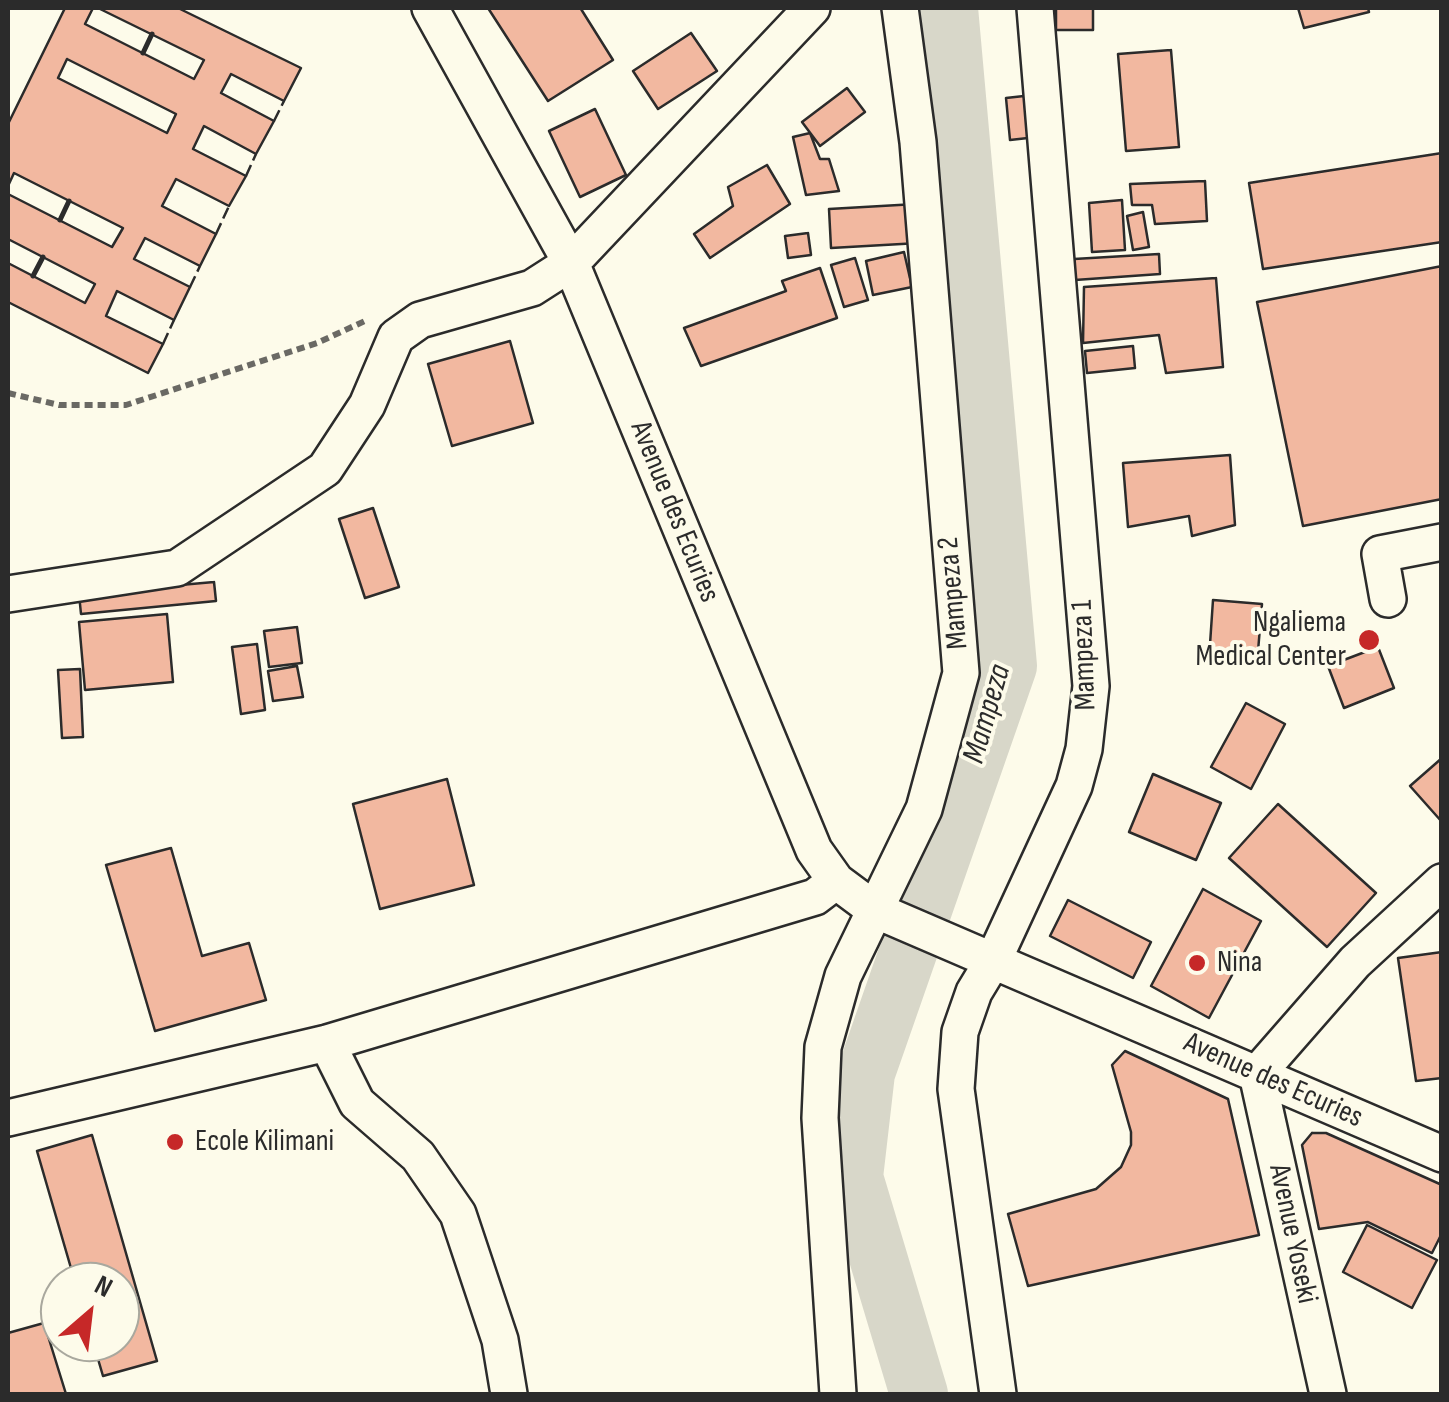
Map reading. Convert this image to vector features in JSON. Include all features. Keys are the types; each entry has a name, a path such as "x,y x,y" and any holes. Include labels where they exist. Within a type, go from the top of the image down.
{"street":[{"name":"Avenue des Ecuries","path":"430,8 571,262 814,850 836,881 889,915 1442,1154"},
{"path":"8,594 176,568 325,468 366,404 396,338 420,320 532,288 571,262 812,8"},
{"name":"Mampeza 2","path":"838,1394 820,1118 823,1047 843,976 889,915 924,809 961,673 918,142 900,8"},
{"name":"Mampeza 1","path":"998,1394 956,1089 960,1032 985,955 1074,786 1084,749 1090,686 1035,8"},
{"path":"1388,598 1380,554 1442,542"},
{"path":"8,1118 327,1042 815,897 836,881"},
{"path":"1257,1074 1355,962 1442,882"},
{"path":"327,1042 357,1103 418,1156 458,1214 500,1340 510,1394"},
{"name":"Avenue Yoseki","path":"1257,1074 1328,1394"}],"path":[{"path":"8,393 59,405 126,404 317,343 391,310 420,320"}],"building":[{"path":"65,8 93,8 85,24 194,79 204,60 98,8 178,8 301,68 284,101 231,74 221,93 274,121 256,154 204,126 193,149 246,176 229,206 176,179 162,206 216,234 200,266 145,238 134,259 190,287 174,320 117,291 106,316 163,344 148,373 8,302 8,263 85,303 95,284 8,239 8,194 112,247 123,228 14,173 8,186 8,124","holes":["67,59 176,114 167,133 58,78"]},
{"path":"488,8 585,8 581,9 613,60 548,101"},
{"path":"1056,8 1093,8 1093,30 1056,30"},
{"path":"1298,8 1368,8 1369,12 1304,28"},
{"path":"691,33 717,71 658,109 633,71"},
{"path":"1171,50 1179,147 1126,151 1118,54"},
{"path":"847,88 865,112 820,146 802,122"},
{"path":"1024,96 1028,138 1010,140 1006,98"},
{"path":"595,109 626,175 580,197 549,131"},
{"path":"810,133 820,159 829,159 839,191 806,195 793,137"},
{"path":"1442,153 1442,242 1263,269 1249,183"},
{"path":"767,165 790,204 710,258 694,234 733,206 728,187"},
{"path":"1205,181 1207,221 1155,224 1152,205 1132,205 1130,184"},
{"path":"1122,200 1125,250 1092,252 1089,203"},
{"path":"916,204 919,243 831,248 829,209"},
{"path":"1143,212 1149,247 1133,250 1127,216"},
{"path":"808,233 811,255 788,258 785,236"},
{"path":"904,252 912,287 873,295 866,261"},
{"path":"1159,254 1160,274 1075,280 1074,259"},
{"path":"855,258 868,300 844,307 831,265"},
{"path":"1442,266 1442,499 1303,526 1257,302"},
{"path":"820,268 837,318 701,366 684,328 786,291 782,281"},
{"path":"1216,278 1223,367 1166,373 1159,335 1083,343 1084,287"},
{"path":"510,341 533,423 452,446 428,364"},
{"path":"1133,346 1135,368 1087,373 1085,351"},
{"path":"1230,455 1235,525 1192,536 1189,516 1128,527 1123,463"},
{"path":"373,508 399,587 365,598 339,519"},
{"path":"214,582 216,601 81,614 79,594"},
{"path":"1213,600 1262,604 1257,663 1209,659"},
{"path":"167,614 173,682 85,690 79,622"},
{"path":"297,627 302,663 269,667 264,631"},
{"path":"257,644 265,710 241,714 232,647"},
{"path":"1378,647 1394,688 1344,708 1328,666"},
{"path":"297,666 303,697 273,701 268,671"},
{"path":"80,669 83,737 62,738 58,670"},
{"path":"1246,703 1285,724 1251,789 1211,767"},
{"path":"1442,758 1442,822 1410,786"},
{"path":"1153,774 1221,803 1196,860 1129,832"},
{"path":"447,779 474,885 380,909 353,804"},
{"path":"1278,804 1376,893 1327,947 1229,858"},
{"path":"171,848 202,956 249,943 266,1000 155,1031 106,865"},
{"path":"1203,889 1261,921 1209,1018 1151,986"},
{"path":"1068,900 1151,942 1133,978 1050,936"},
{"path":"1442,952 1442,1078 1416,1081 1398,958"},
{"path":"1125,1051 1228,1099 1259,1235 1028,1286 1008,1214 1096,1189 1121,1167 1131,1145 1131,1132 1112,1065"},
{"path":"1312,1133 1326,1133 1442,1185 1442,1233 1432,1253 1368,1222 1319,1229 1302,1145"},
{"path":"92,1135 129,1262 69,1262 37,1151"},
{"path":"1367,1225 1437,1260 1412,1308 1343,1272"},
{"path":"140,1302 157,1361 103,1376 99,1362 140,1362"},
{"path":"40,1324 40,1362 56,1362 66,1394 8,1394 8,1333"}],"waterway":[{"name":"Mampeza","path":"919,1394 854,1177 866,1073 1008,666 949,8"}],"fence":[{"path":"274,121 284,101"},
{"path":"246,176 256,154"},
{"path":"216,234 229,206"},
{"path":"190,287 200,266"},
{"path":"163,344 174,320"}],"wall":[{"path":"143,53 152,34"},
{"path":"60,220 69,201"},
{"path":"33,276 43,257"}],"place":[{"name":"Ngaliema Medical Center","path":"1369,640"},
{"name":"Nina","path":"1197,963"},
{"name":"Ecole Kilimani","path":"175,1142"}]}
